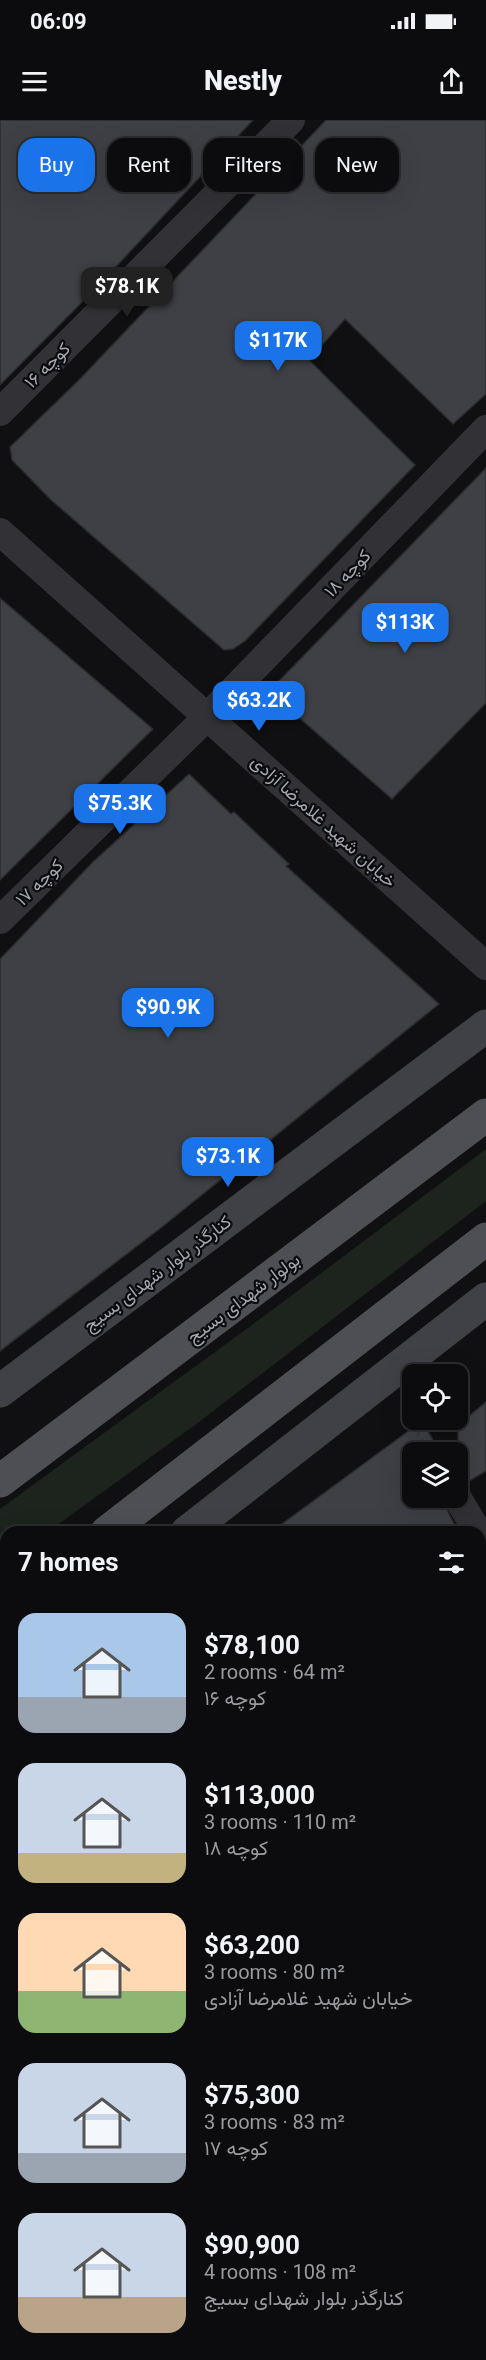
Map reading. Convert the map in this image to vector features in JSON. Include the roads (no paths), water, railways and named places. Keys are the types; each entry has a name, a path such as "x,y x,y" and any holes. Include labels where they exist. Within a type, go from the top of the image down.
{"main road":[{"name":"بولوار شهدای بسیج","path":"0,1480 486,1115"},
{"path":"115,1526 486,1239"}],"street":[{"name":"کوچه ۱۶","path":"0,412 291,120"},
{"name":"کوچه ۱۸","path":"207,717 486,429"},
{"name":"خیابان شهید غلامرضا آزادی","path":"0,532 486,966"},
{"name":"کوچه ۱۷","path":"0,920 207,717"},
{"name":"کنارگذر بلوار شهدای بسیج","path":"0,1391 486,1026"},
{"path":"195,1526 486,1299"},
{"path":"464,1508 475,1526"}]}
